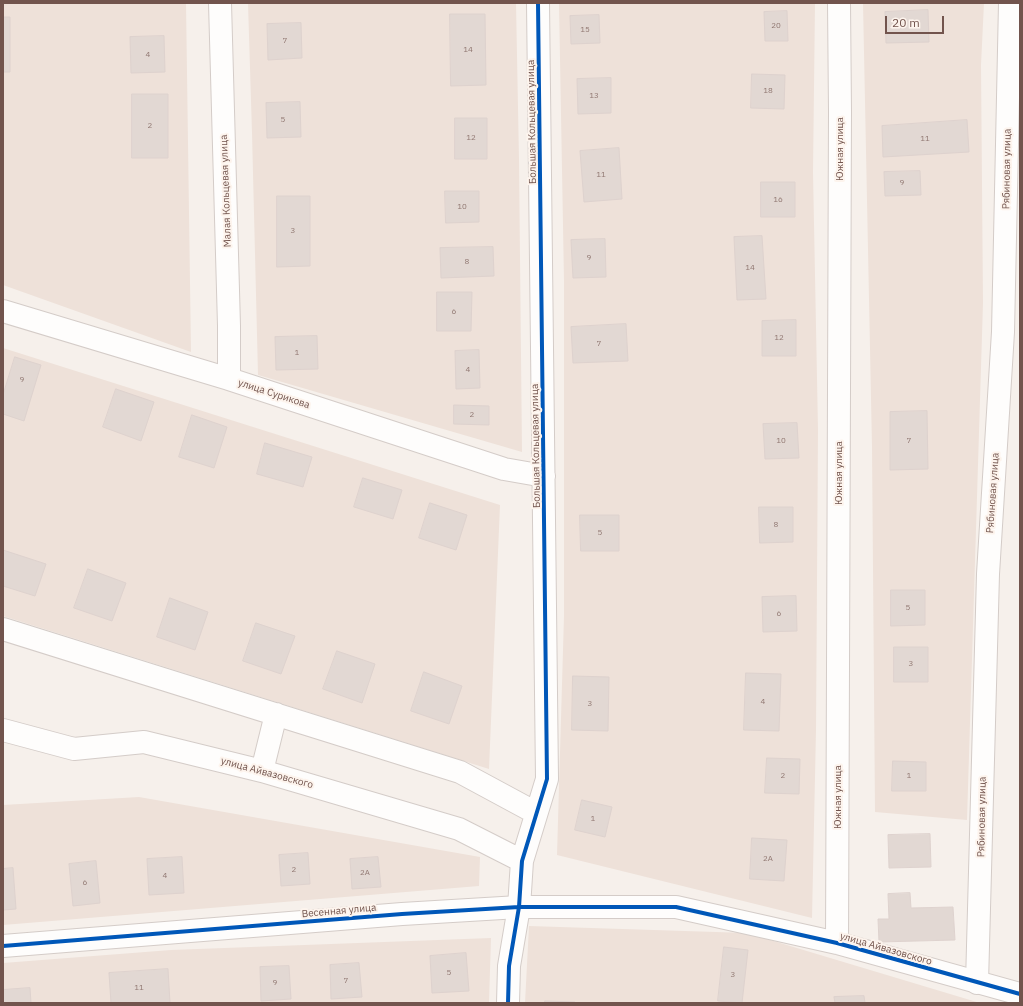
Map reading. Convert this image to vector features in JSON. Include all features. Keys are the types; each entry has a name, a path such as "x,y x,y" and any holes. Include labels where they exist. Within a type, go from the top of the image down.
{"street":[{"name":"Малая Кольцевая улица","path":"220,3 229,326 229,379"},
{"name":"Большая Кольцевая улица","path":"508,1003 509,966 518,907 522,861 547,779 538,3"},
{"name":"Южная улица","path":"837,943 840,128 839,3"},
{"name":"Рябиновая улица","path":"978,983 988,574 1004,332 1010,3"},
{"name":"улица Сурикова","path":"3,311 229,379 504,469 544,476"},
{"path":"3,629 460,772 536,813"},
{"path":"262,771 276,714"},
{"name":"улица Айвазовского","path":"3,730 74,750 144,742 262,771 459,829 522,861"},
{"name":"Весенная улица","path":"3,946 402,914 518,907 676,907"},
{"name":"улица Айвазовского","path":"676,907 837,943 1020,994"}],"shaded area":[{"path":"3,3 186,3 191,352 3,285"},
{"path":"248,3 516,3 522,452 258,375"},
{"path":"559,3 815,3 813,172 818,430 816,730 812,918 557,855 564,616 564,281"},
{"path":"863,3 984,3 981,65 983,303 967,820 875,812 872,447"},
{"path":"3,348 500,505 489,769 3,616"},
{"path":"139,797 480,857 479,886 3,925 3,805"},
{"path":"529,926 747,933 980,1003 525,1003"},
{"path":"491,938 489,1003 3,1003 3,963 171,950"}],"building":[{"path":"928,10 929,42 886,43 885,12"},
{"path":"787,11 788,41 765,41 764,12"},
{"path":"450,14 485,14 486,85 451,86"},
{"path":"599,15 600,43 571,44 570,16"},
{"path":"3,17 10,17 10,72 3,72"},
{"path":"301,23 302,58 268,60 267,24"},
{"path":"164,36 165,72 131,73 130,37"},
{"path":"752,74 785,75 784,109 751,108"},
{"path":"611,78 611,113 578,114 577,79"},
{"path":"132,94 168,94 168,158 132,158"},
{"path":"300,102 301,137 267,138 266,103"},
{"path":"455,118 487,118 487,159 455,159"},
{"path":"967,120 969,152 883,157 882,126"},
{"path":"619,148 622,199 584,202 580,151"},
{"path":"920,171 921,195 885,196 884,172"},
{"path":"761,182 795,182 795,217 761,217"},
{"path":"445,191 479,191 479,222 446,223"},
{"path":"277,196 310,196 310,266 277,267"},
{"path":"762,236 766,299 737,300 734,237"},
{"path":"605,239 606,277 573,278 571,240"},
{"path":"493,247 494,276 441,278 440,248"},
{"path":"437,292 472,292 471,331 437,331"},
{"path":"796,320 796,356 762,356 762,321"},
{"path":"626,324 628,361 573,363 571,327"},
{"path":"317,336 318,369 276,370 275,337"},
{"path":"479,350 480,388 456,389 455,351"},
{"path":"15,357 41,365 24,421 3,414 3,395"},
{"path":"116,389 154,402 141,441 103,427"},
{"path":"454,405 489,406 489,425 454,424"},
{"path":"927,411 928,469 890,470 890,412"},
{"path":"192,415 227,427 214,468 179,457"},
{"path":"797,423 799,458 765,459 763,424"},
{"path":"265,443 312,457 303,487 257,474"},
{"path":"363,478 402,490 393,519 354,507"},
{"path":"430,503 467,515 456,550 419,538"},
{"path":"759,507 793,507 793,542 760,543"},
{"path":"580,515 619,515 619,551 581,551"},
{"path":"3,550 46,564 35,596 3,586"},
{"path":"88,569 126,583 112,621 74,608"},
{"path":"891,590 925,590 925,625 891,626"},
{"path":"796,596 797,631 763,632 762,597"},
{"path":"170,598 208,612 195,650 157,637"},
{"path":"256,623 295,636 281,674 243,661"},
{"path":"894,647 928,647 928,682 894,682"},
{"path":"337,651 375,664 362,703 323,689"},
{"path":"424,672 462,686 449,724 411,711"},
{"path":"746,673 781,674 779,731 744,730"},
{"path":"573,676 609,677 608,731 572,730"},
{"path":"767,758 800,759 799,794 765,793"},
{"path":"893,761 926,762 926,791 892,791"},
{"path":"582,800 612,807 605,837 575,830"},
{"path":"930,834 931,867 889,868 888,835"},
{"path":"752,838 787,840 784,881 750,879"},
{"path":"308,853 310,884 281,886 279,855"},
{"path":"182,857 184,893 149,895 147,859"},
{"path":"378,857 381,887 352,889 350,859"},
{"path":"96,861 100,903 73,906 69,864"},
{"path":"13,868 16,909 3,910 3,869"},
{"path":"910,893 911,908 953,907 955,940 879,942 878,919 889,919 888,894"},
{"path":"724,947 748,950 742,1003 718,1001"},
{"path":"466,953 469,991 432,993 430,956"},
{"path":"359,963 362,997 331,999 330,965"},
{"path":"289,966 291,999 261,1001 260,967"},
{"path":"168,969 170,1003 111,1003 109,973"},
{"path":"30,988 31,1003 3,1003 3,990"},
{"path":"864,996 865,1003 835,1003 834,997"},
{"path":"545,1001 575,1002 575,1003 545,1003"}],"cycle path":[{"path":"508,1003 509,966 519,907 522,861 547,779 538,3"},
{"path":"3,946 402,914 519,907 676,907 837,943 1020,994"}]}
